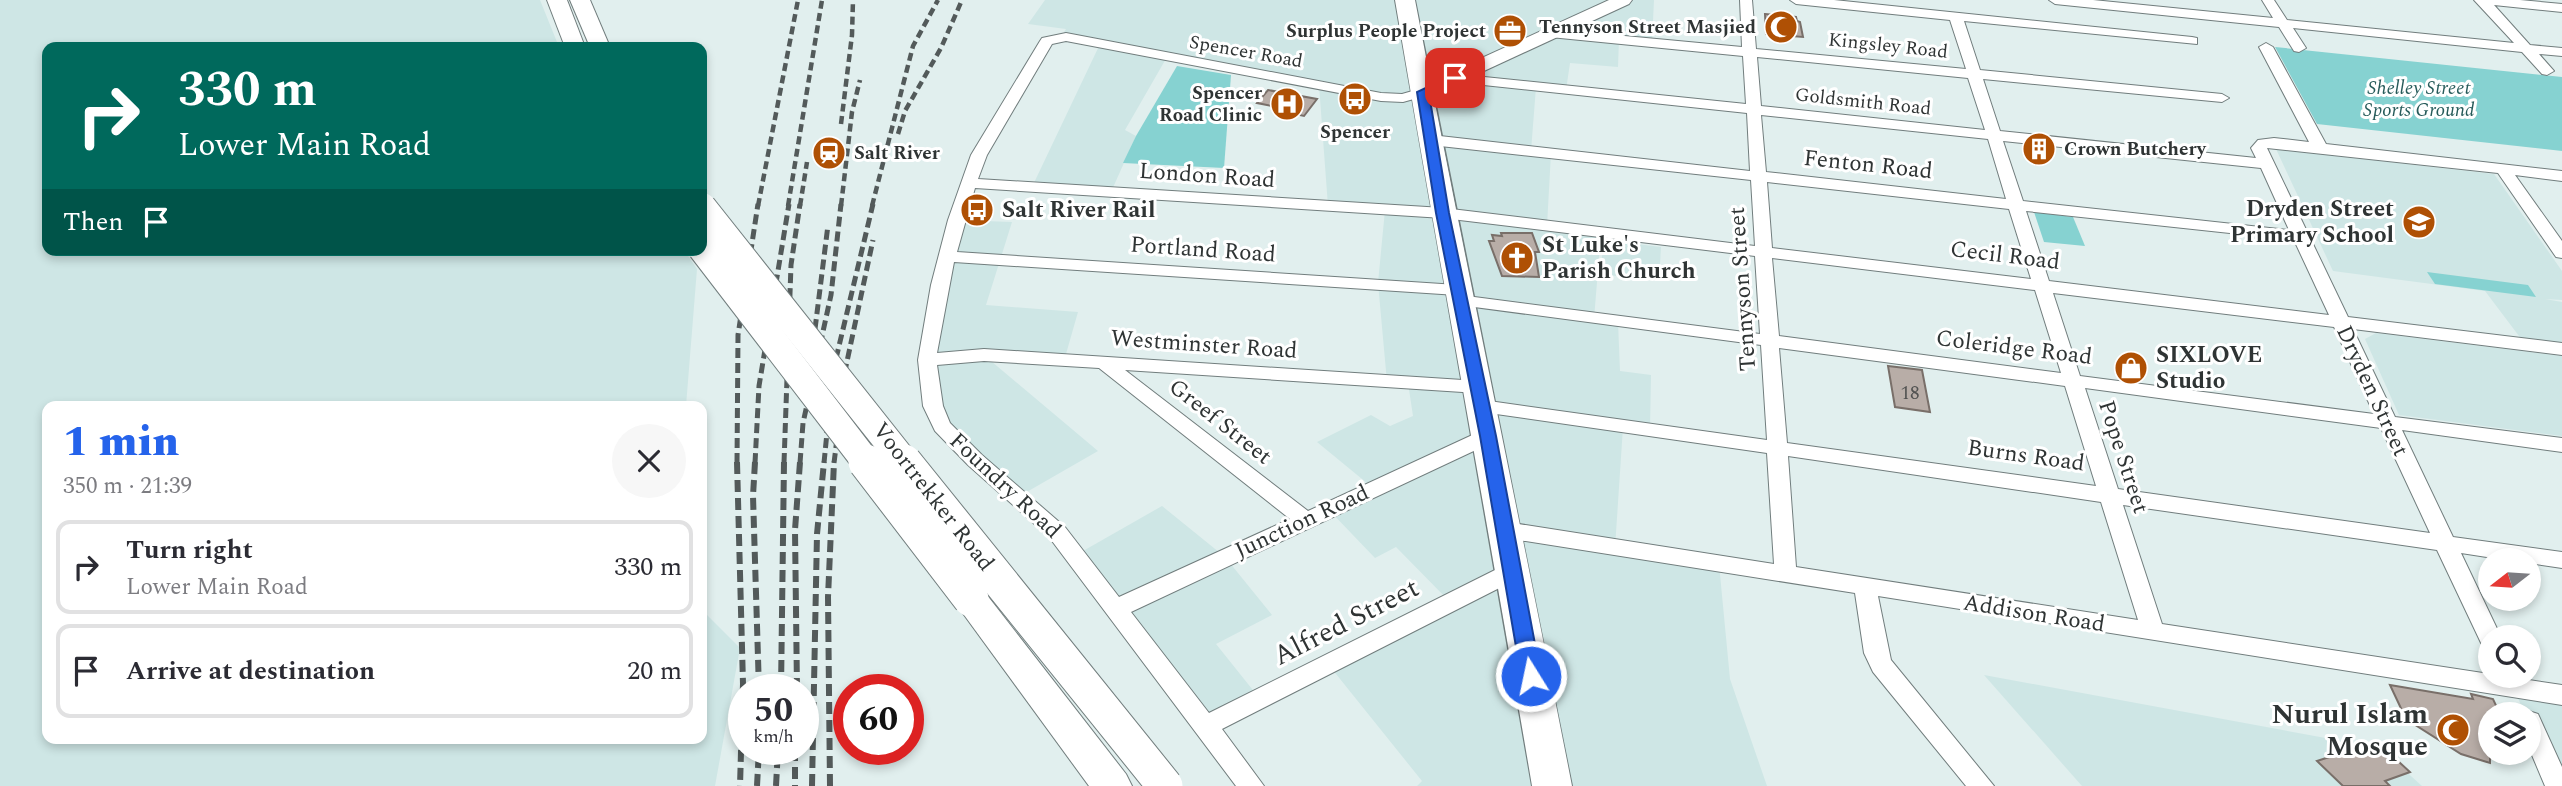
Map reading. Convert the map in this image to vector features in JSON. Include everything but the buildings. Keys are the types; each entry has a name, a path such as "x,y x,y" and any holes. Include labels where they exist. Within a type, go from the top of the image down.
{"main road":[{"path":"557,0 573,42"},
{"path":"580,0 598,42"},
{"path":"1405,0 1458,295 1506,530 1552,786"},
{"name":"Voortrekker Road","path":"707,213 1165,786"},
{"name":"Voortrekker Road","path":"707,255 1112,786"}],"street":[{"path":"1423,92 1623,0"},
{"name":"Tennyson Street","path":"1746,0 1786,575"},
{"path":"1796,0 1957,11 2192,41"},
{"path":"2055,0 2562,52"},
{"path":"2268,0 2299,48"},
{"path":"2481,0 2562,8"},
{"path":"2481,0 2547,71"},
{"name":"Pope Street","path":"1957,11 1992,135 2043,285 2152,632"},
{"name":"Kingsley Road","path":"1550,33 2222,99"},
{"name":"Spencer Road","path":"1061,37 1381,97 1403,98 1423,92"},
{"name":"Foundry Road","path":"1061,37 1046,41 979,155 947,256 927,360 928,383 942,426 975,460 1057,532 1251,786"},
{"path":"2266,47 2320,148 2562,176"},
{"name":"Goldsmith Road","path":"1455,78 2266,164"},
{"name":"Fenton Road","path":"1431,140 2299,236"},
{"name":"Dryden Street","path":"2320,148 2263,143 2259,148 2483,625"},
{"path":"2503,169 2562,253"},
{"name":"London Road","path":"969,183 1443,213"},
{"name":"Cecil Road","path":"1443,213 2562,349"},
{"name":"Portland Road","path":"947,256 1458,295"},
{"name":"Coleridge Road","path":"1458,295 1771,341 2562,445"},
{"name":"Westminster Road","path":"927,360 984,355 1104,363 1480,397"},
{"name":"Greef Street","path":"1104,363 1306,520"},
{"name":"Burns Road","path":"1480,397 1778,448 2562,559"},
{"name":"Junction Road","path":"1117,608 1488,436"},
{"name":"Addison Road","path":"1506,530 2152,632 2478,677"},
{"name":"Alfred Street","path":"1206,726 1513,571"},
{"path":"1865,588 1876,653 1881,665 1981,786"},
{"name":"Addison Road","path":"2536,688 2562,695"},
{"path":"2541,748 2558,786"}],"shaded area":[{"path":"0,0 540,0 557,42 42,42 42,256 688,256 697,269 686,401 42,401 42,744 707,744 707,615 740,648 735,674 728,674 728,714 715,786 0,786"},
{"path":"1045,0 1654,0 1652,42 1619,39 1618,67 1570,63 1566,90 1536,87 1531,151 1551,153 1547,226 1601,233 1594,319 1618,322 1620,371 1651,375 1650,430 1623,427 1615,548 1719,564 1730,679 1767,786 1417,786 1422,781 1328,664 1450,602 1396,547 1375,558 1328,509 1373,488 1317,442 1371,415 1390,426 1413,416 1408,383 1387,382 1378,283 1385,210 1328,206 1319,85 1167,57 1125,130 1136,136 1111,192 1032,187 1100,44 1061,37 1066,29 1028,24"},
{"name":"Dryden Street Primary School","path":"2276,149 2494,174 2562,271 2562,300 2545,299 2562,302 2562,349 2525,344 2485,291 2333,271"},
{"path":"956,220 1012,222 986,305 1078,312 1064,361 985,356 1098,451 1018,497 942,426 927,360"},
{"path":"1604,240 1661,247 1659,281 1600,274"},
{"path":"2376,333 2562,356 2562,436 2399,415 2365,339"},
{"path":"1162,506 1225,557 1272,615 1216,644 1260,699 1206,726 1076,555"},
{"path":"1984,675 2380,748 2422,786 2082,786"},
{"path":"2513,688 2562,695 2562,786 2558,786 2541,748 2541,702 2520,702"}],"green space":[{"name":"Shelley Street Sports Ground","path":"2275,47 2562,77 2562,151 2317,124"},
{"path":"1177,66 1231,75 1224,168 1123,163"},
{"path":"2034,212 2073,217 2085,246 2044,242"},
{"path":"2427,272 2528,285 2536,297 2435,284"}],"railway":[{"path":"758,206 798,0"},
{"path":"788,206 822,0"},
{"path":"841,124 852,35 853,0"},
{"path":"872,206 913,46 938,0"},
{"path":"898,134 905,111 941,48 962,0"},
{"path":"841,206 852,112 860,80"},
{"path":"800,206 807,162"},
{"path":"737,462 738,335 758,204"},
{"path":"755,463 759,386 789,204"},
{"path":"784,463 791,265 800,204"},
{"path":"800,463 803,423 831,295 841,204"},
{"path":"824,463 833,371 873,204"},
{"path":"815,329 828,225"},
{"path":"834,463 846,366 873,240"},
{"path":"737,462 743,684 740,786"},
{"path":"755,462 753,496 759,674"},
{"path":"781,674 784,462"},
{"path":"797,674 795,530 800,462"},
{"path":"812,786 817,534 824,462"},
{"path":"830,786 828,597 834,462"},
{"path":"757,786 758,765"},
{"path":"776,786 777,765"},
{"path":"795,765 795,786"}],"place":[{"name":"Tennyson Street Masjied","path":"1781,27"},
{"name":"Surplus People Project","path":"1510,31"},
{"name":"Spencer","path":"1355,99"},
{"name":"Spencer Road Clinic","path":"1287,104"},
{"name":"Crown Butchery","path":"2039,149"},
{"name":"Salt River","path":"829,153"},
{"name":"Salt River Rail","path":"977,210"},
{"name":"Dryden Street Primary School","path":"2419,222"},
{"name":"St Luke's Parish Church","path":"1517,258"},
{"name":"SIXLOVE Studio","path":"2131,368"},
{"name":"Nurul Islam Mosque","path":"2453,730"}],"route":[{"path":"1455,78 1423,92 1457,290 1488,436 1531,676"}]}
